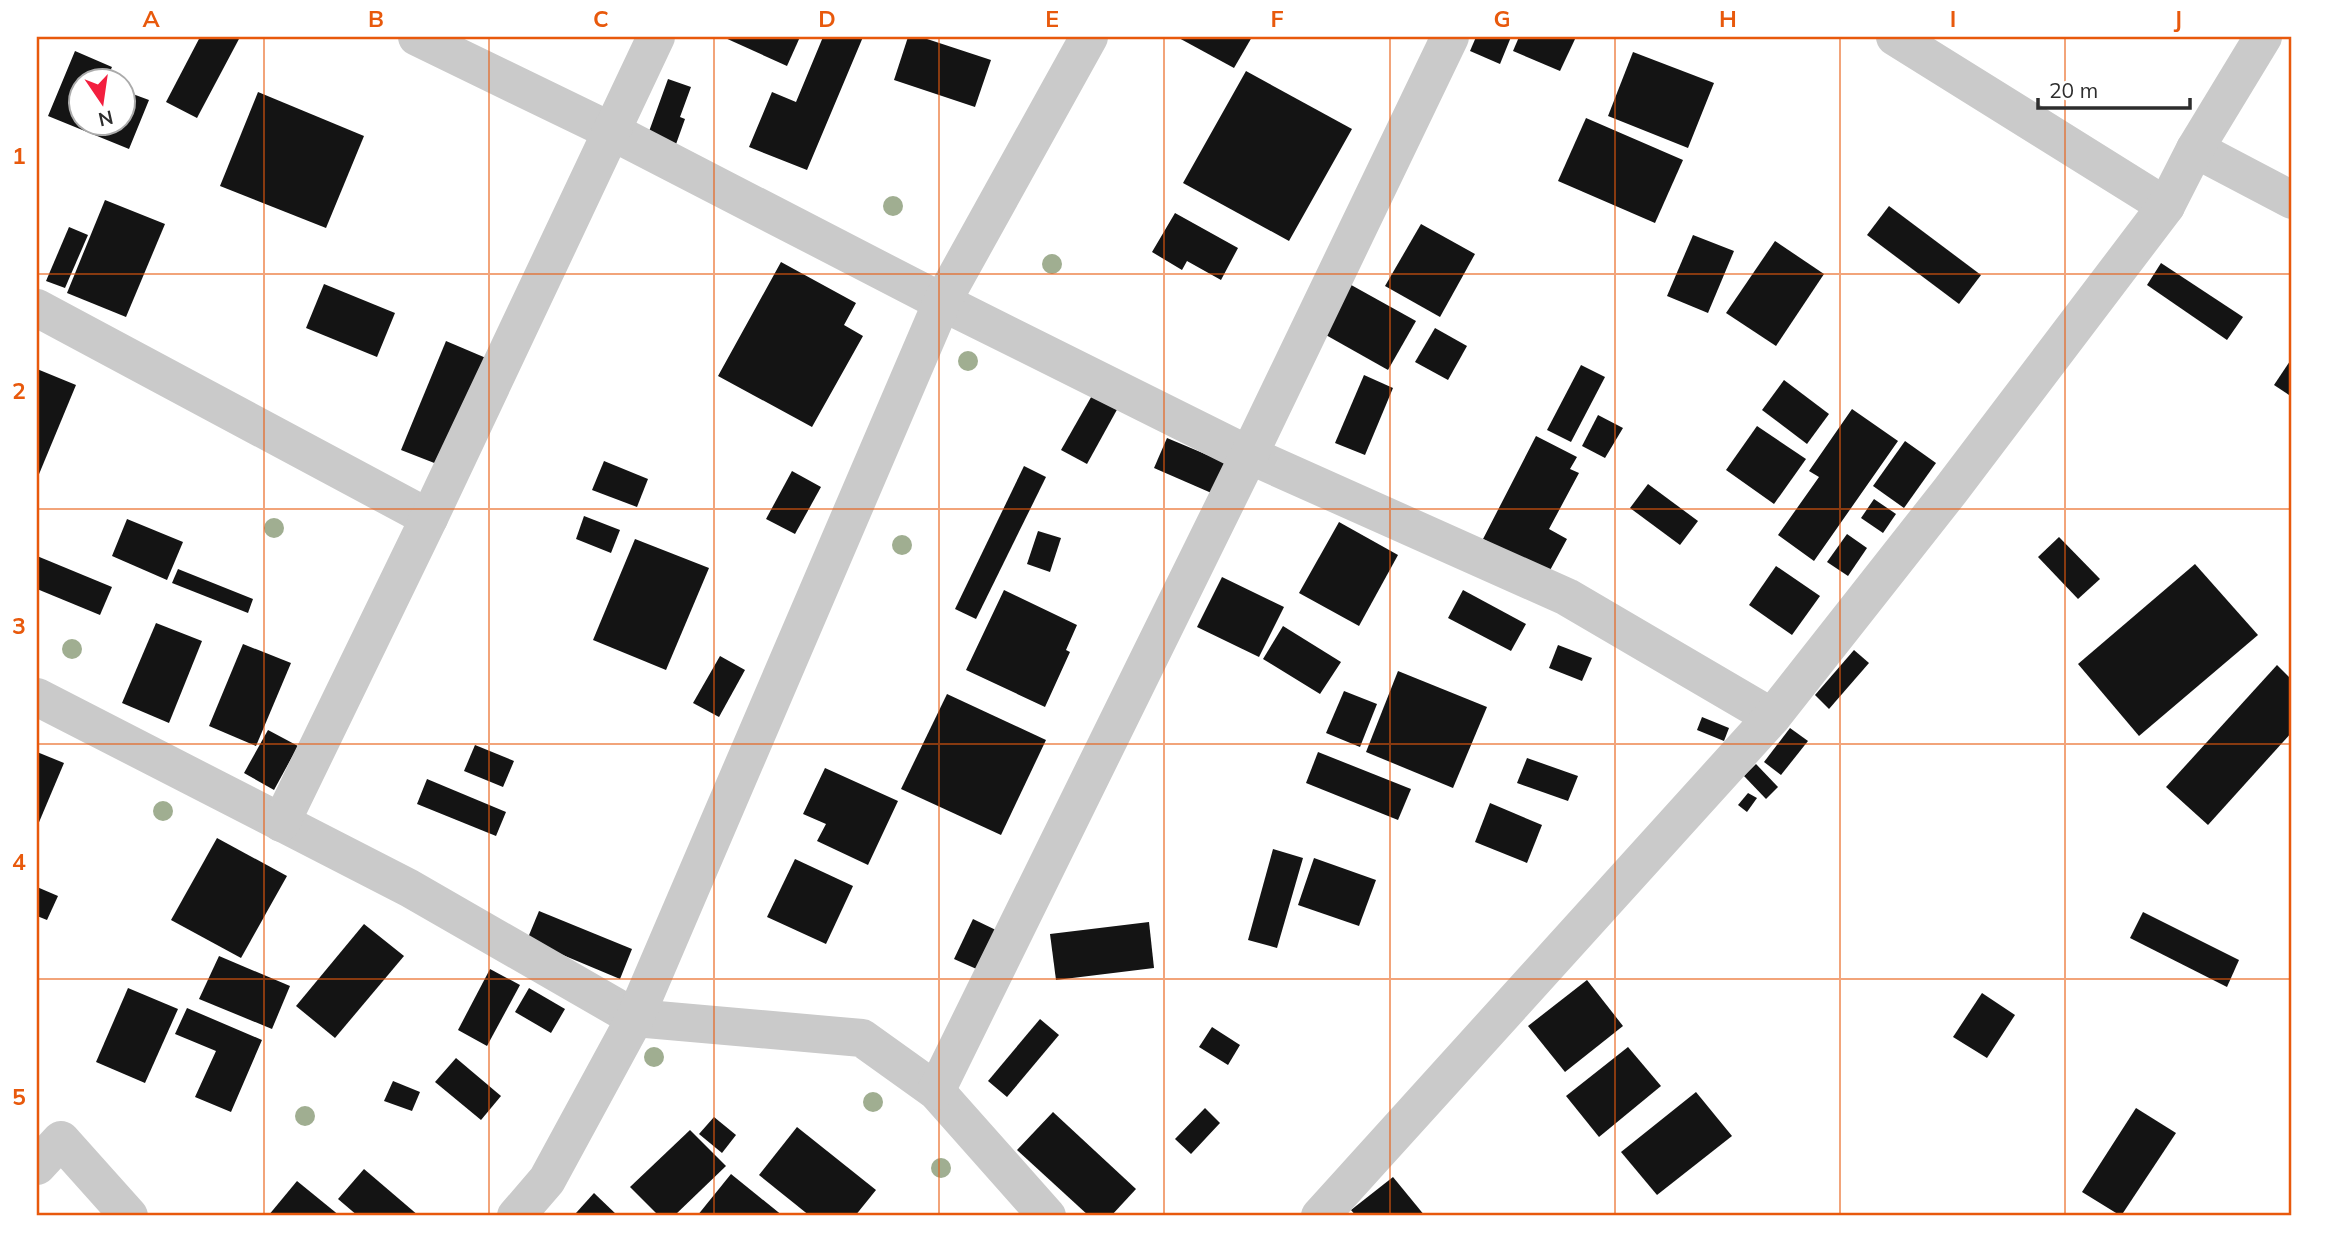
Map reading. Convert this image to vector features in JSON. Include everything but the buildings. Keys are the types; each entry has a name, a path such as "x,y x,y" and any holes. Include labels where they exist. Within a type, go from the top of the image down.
{"street":[{"path":"416,37 611,131 942,302 1249,455 1567,597 1772,717"},
{"path":"281,824 656,37"},
{"path":"516,1216 547,1180 635,1018 942,302 1089,37"},
{"path":"936,1091 1249,455 1450,37"},
{"path":"1895,37 2166,206"},
{"path":"1320,1216 1772,717 1958,480 2166,206 2194,149 2263,37"},
{"path":"2194,149 2292,200"},
{"path":"37,308 429,518"},
{"path":"37,697 409,888 635,1018 862,1038 936,1091 1047,1216"},
{"path":"45,1145 130,1216"}]}
